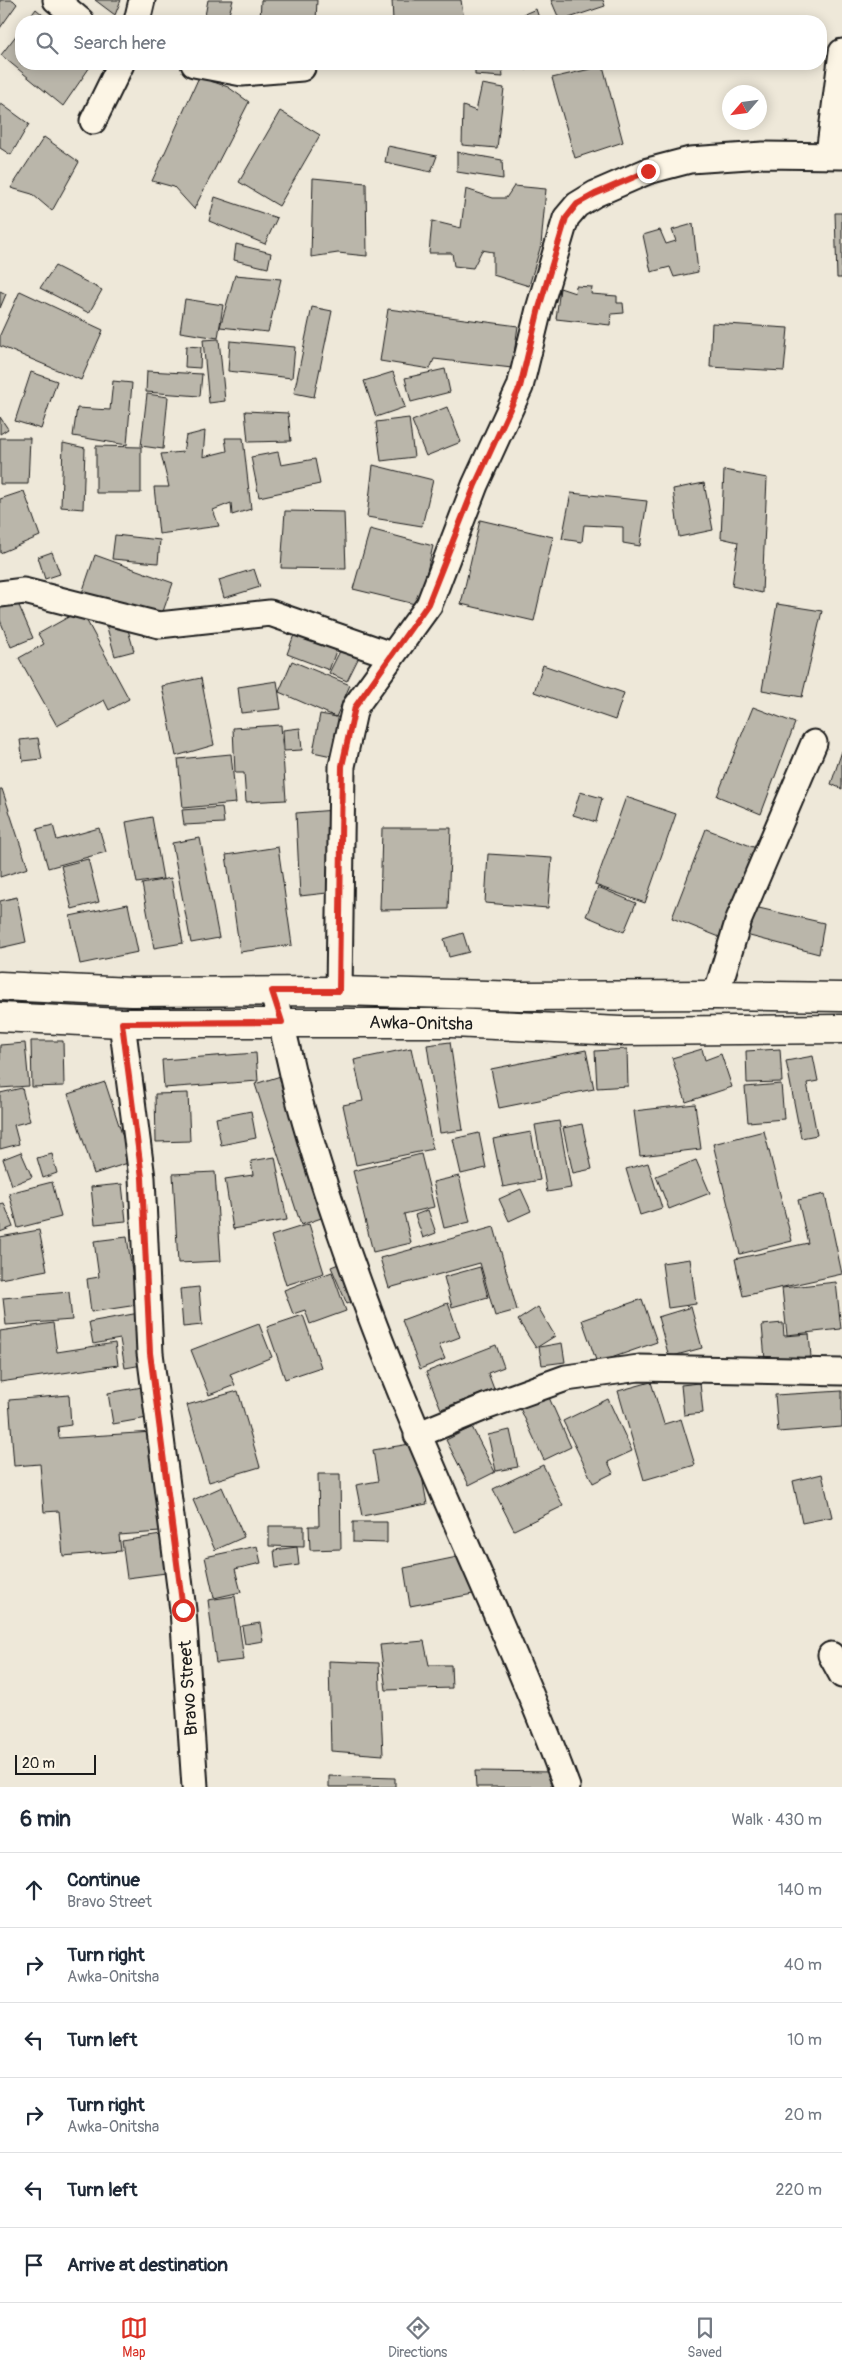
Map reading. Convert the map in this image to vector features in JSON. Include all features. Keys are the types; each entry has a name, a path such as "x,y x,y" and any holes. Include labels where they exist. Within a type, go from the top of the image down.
{"main road":[{"name":"Awka-Onitsha","path":"0,986 131,992 339,991 521,996 716,994 842,997"},
{"name":"Awka-Onitsha","path":"0,1017 122,1023 452,1023 620,1031 842,1029"}],"street":[{"path":"56,0 74,15"},
{"path":"138,15 142,0"},
{"path":"339,991 342,766 355,707 428,604 475,485 520,387 554,254 566,218 577,204 595,194 648,171 690,160 763,155 836,155 842,52"},
{"path":"93,121 118,70"},
{"path":"226,70 242,73 278,70"},
{"path":"0,594 24,591 159,625 270,613 391,655"},
{"path":"716,994 739,919 814,743"},
{"path":"272,991 282,1022 300,1101 322,1179 363,1296 417,1435 509,1640 567,1787"},
{"name":"Bravo Street","path":"122,1023 142,1178 150,1353 183,1610 195,1787"},
{"path":"417,1435 485,1407 566,1378 639,1368 842,1372"}],"building":[{"path":"0,0 13,0 17,4 0,28"},
{"path":"95,0 121,0 115,15"},
{"path":"208,0 233,0 229,15 205,15"},
{"path":"261,0 317,0 316,15 260,15"},
{"path":"392,0 461,0 463,15 393,15"},
{"path":"551,0 603,0 605,6 578,15 557,15"},
{"path":"36,9 43,15 32,15"},
{"path":"536,9 538,15 522,15"},
{"path":"15,37 15,67 1,55"},
{"path":"19,70 88,70 63,106"},
{"path":"475,70 502,70 503,77 475,75"},
{"path":"586,70 604,70 623,142 575,158 552,78"},
{"path":"199,77 228,87 249,102 194,209 174,187 152,181"},
{"path":"482,84 504,88 497,148 462,145 463,106 476,111"},
{"path":"0,103 29,124 11,155 0,148"},
{"path":"280,111 320,135 279,206 239,182"},
{"path":"44,137 79,162 52,211 32,194 11,188"},
{"path":"388,146 437,156 431,172 385,162"},
{"path":"457,152 502,160 503,179 457,172"},
{"path":"313,178 366,183 367,256 338,253 311,257"},
{"path":"514,186 546,189 541,245 529,286 493,275 493,252 482,250 473,268 454,266 452,253 429,253 432,221 461,228 466,189 493,198 506,198"},
{"path":"215,197 277,218 265,244 209,221"},
{"path":"835,213 842,213 842,278 837,278"},
{"path":"693,224 698,272 674,277 670,267 651,272 643,235 660,230 666,244 676,241 672,230"},
{"path":"236,244 271,253 268,268 234,260"},
{"path":"55,266 102,290 89,313 40,288"},
{"path":"235,275 281,279 268,332 220,327"},
{"path":"576,286 592,287 591,294 617,296 617,303 623,303 624,313 611,314 610,325 556,319 560,288 575,293"},
{"path":"0,291 6,294 0,308"},
{"path":"20,291 103,330 81,380 0,346 0,335"},
{"path":"185,299 223,305 218,338 180,332"},
{"path":"312,307 332,311 314,397 294,393"},
{"path":"388,309 518,326 512,368 434,359 430,369 380,361"},
{"path":"712,323 788,328 784,371 710,367"},
{"path":"219,339 225,401 209,403 203,340"},
{"path":"230,341 295,347 292,378 228,371"},
{"path":"186,346 201,347 200,368 185,367"},
{"path":"445,369 450,392 411,402 405,378"},
{"path":"147,371 202,374 200,396 146,392"},
{"path":"31,372 57,381 41,429 15,421"},
{"path":"393,372 405,407 376,417 364,381"},
{"path":"113,381 132,383 127,445 73,436 77,408 110,410"},
{"path":"147,394 168,397 163,449 141,446"},
{"path":"447,407 461,442 426,456 412,421"},
{"path":"245,411 288,413 291,441 248,442"},
{"path":"0,417 8,429 0,434"},
{"path":"409,418 414,457 381,461 376,422"},
{"path":"205,431 203,457 227,451 225,438 243,438 251,509 232,515 231,503 213,510 219,526 159,534 154,487 169,487 161,454 183,452 186,436"},
{"path":"0,438 30,438 28,484 0,484"},
{"path":"63,443 85,448 83,509 61,507"},
{"path":"96,446 141,447 141,493 96,493"},
{"path":"278,452 281,465 315,459 320,484 259,497 251,457"},
{"path":"373,465 433,480 422,526 367,517"},
{"path":"724,470 767,478 762,593 732,586 738,542 721,538"},
{"path":"704,483 713,530 679,537 673,489"},
{"path":"24,491 40,536 0,553 0,499"},
{"path":"571,493 647,501 640,546 623,543 623,527 584,525 582,542 562,539"},
{"path":"285,511 344,512 346,569 281,568"},
{"path":"480,520 553,537 534,621 461,604"},
{"path":"370,529 433,546 419,605 353,589"},
{"path":"115,535 160,540 158,563 112,559"},
{"path":"52,552 60,574 45,579 38,557"},
{"path":"95,555 173,583 160,620 82,593"},
{"path":"254,569 260,587 224,598 219,580"},
{"path":"17,601 33,638 11,647 0,620 0,608"},
{"path":"777,604 822,611 802,697 762,690"},
{"path":"81,610 129,699 109,710 104,700 57,726 19,658 44,644 38,634"},
{"path":"125,619 134,651 115,656 106,624"},
{"path":"295,632 337,648 329,670 287,654"},
{"path":"342,647 360,655 347,681 329,673"},
{"path":"292,661 350,685 336,717 279,692"},
{"path":"543,665 624,693 615,720 534,692"},
{"path":"201,678 214,745 176,756 162,686"},
{"path":"277,681 281,709 241,713 238,687"},
{"path":"753,707 795,723 761,814 717,796"},
{"path":"320,714 348,719 341,758 313,752"},
{"path":"281,725 286,800 246,802 244,773 235,773 233,728"},
{"path":"300,728 302,750 284,751 283,730"},
{"path":"38,738 42,759 23,761 20,740"},
{"path":"842,751 842,789 831,784"},
{"path":"231,754 236,803 183,808 178,759"},
{"path":"0,789 2,789 28,868 0,877"},
{"path":"580,792 602,798 596,822 573,815"},
{"path":"626,797 676,814 645,903 595,885"},
{"path":"222,807 224,823 184,825 182,810"},
{"path":"335,810 336,892 300,896 296,813"},
{"path":"152,817 163,879 137,883 126,822"},
{"path":"53,825 57,840 99,828 106,852 48,868 37,829"},
{"path":"382,828 451,828 448,909 380,910"},
{"path":"706,829 756,848 722,938 672,918"},
{"path":"200,838 219,938 191,943 172,843"},
{"path":"278,847 292,945 240,952 226,855"},
{"path":"488,854 552,858 548,908 485,903"},
{"path":"88,859 99,902 72,909 61,866"},
{"path":"171,878 183,943 154,948 142,884"},
{"path":"598,887 636,903 624,932 586,916"},
{"path":"17,897 26,942 0,948 0,901"},
{"path":"128,904 138,952 80,964 70,916"},
{"path":"750,906 824,923 819,954 742,934"},
{"path":"463,933 469,952 449,957 444,939"},
{"path":"31,1041 63,1041 64,1086 32,1087"},
{"path":"450,1042 463,1130 440,1133 427,1045"},
{"path":"25,1043 29,1086 0,1088 0,1045"},
{"path":"411,1048 433,1149 356,1165 343,1105 363,1101 354,1060"},
{"path":"627,1049 628,1086 597,1088 595,1051"},
{"path":"702,1049 705,1060 721,1054 732,1087 686,1102 672,1058"},
{"path":"780,1049 782,1082 747,1083 746,1051"},
{"path":"586,1050 594,1089 499,1108 491,1069"},
{"path":"256,1053 258,1081 164,1088 162,1060"},
{"path":"813,1056 818,1081 807,1083 817,1135 801,1138 786,1061"},
{"path":"287,1074 333,1214 301,1225 255,1084"},
{"path":"105,1082 131,1162 94,1174 68,1094"},
{"path":"781,1084 784,1119 748,1122 745,1087"},
{"path":"22,1088 30,1121 14,1125 19,1144 0,1149 0,1093"},
{"path":"188,1093 190,1141 156,1142 155,1094"},
{"path":"695,1104 701,1149 640,1156 634,1111"},
{"path":"251,1111 256,1138 221,1145 216,1118"},
{"path":"559,1121 571,1188 547,1192 535,1125"},
{"path":"582,1124 592,1169 573,1173 563,1128"},
{"path":"764,1131 792,1241 740,1254 713,1144"},
{"path":"531,1132 540,1180 503,1187 493,1139"},
{"path":"479,1133 486,1168 461,1174 453,1139"},
{"path":"21,1152 32,1177 12,1185 3,1159"},
{"path":"52,1154 57,1173 43,1178 37,1158"},
{"path":"421,1154 434,1207 404,1214 411,1243 373,1252 353,1171"},
{"path":"275,1157 287,1220 233,1229 225,1179 253,1175 251,1161"},
{"path":"696,1160 710,1193 669,1209 656,1176"},
{"path":"648,1163 662,1208 640,1215 626,1169"},
{"path":"215,1172 221,1261 178,1263 173,1174"},
{"path":"459,1176 470,1222 444,1228 433,1182"},
{"path":"52,1182 61,1217 18,1228 9,1193"},
{"path":"122,1184 126,1221 95,1224 91,1187"},
{"path":"521,1189 531,1211 509,1221 499,1199"},
{"path":"825,1194 842,1274 743,1296 735,1259 808,1243 798,1200"},
{"path":"4,1203 13,1227 0,1232 0,1204"},
{"path":"428,1210 436,1233 423,1238 415,1215"},
{"path":"309,1224 324,1273 286,1285 271,1236"},
{"path":"494,1227 517,1310 495,1316 480,1263 389,1288 380,1258"},
{"path":"39,1230 47,1270 0,1279 0,1237"},
{"path":"127,1237 137,1305 91,1312 87,1279 99,1277 94,1241"},
{"path":"690,1259 696,1304 668,1308 662,1263"},
{"path":"346,1261 362,1298 347,1304 331,1267"},
{"path":"480,1267 488,1297 452,1307 444,1277"},
{"path":"332,1272 346,1311 310,1324 305,1310 293,1314 284,1290"},
{"path":"836,1282 841,1329 787,1335 782,1288"},
{"path":"199,1287 202,1325 183,1327 180,1289"},
{"path":"69,1292 72,1320 6,1325 3,1298"},
{"path":"642,1299 657,1342 597,1363 582,1320"},
{"path":"448,1303 460,1337 439,1345 445,1359 420,1369 402,1320"},
{"path":"538,1307 555,1336 536,1348 518,1320"},
{"path":"691,1307 702,1348 669,1357 658,1317"},
{"path":"139,1313 148,1364 125,1368 120,1339 93,1344 89,1322"},
{"path":"303,1315 321,1367 285,1379 267,1327"},
{"path":"53,1323 57,1352 115,1343 118,1365 0,1382 0,1331"},
{"path":"783,1323 784,1336 809,1334 811,1357 765,1360 762,1325"},
{"path":"259,1324 272,1357 230,1374 235,1385 209,1395 191,1350"},
{"path":"562,1343 565,1362 542,1365 539,1347"},
{"path":"496,1345 504,1367 488,1373 494,1389 441,1409 426,1372"},
{"path":"651,1382 664,1424 681,1419 695,1465 644,1480 618,1391"},
{"path":"700,1383 703,1413 684,1415 681,1385"},
{"path":"148,1386 153,1417 113,1424 108,1393"},
{"path":"238,1391 260,1467 209,1482 187,1405"},
{"path":"842,1391 842,1427 778,1432 775,1395"},
{"path":"547,1393 571,1447 544,1460 519,1406"},
{"path":"69,1395 71,1425 58,1427 59,1438 153,1432 160,1532 119,1535 121,1551 63,1556 59,1511 44,1512 40,1464 14,1466 9,1400"},
{"path":"608,1399 632,1451 608,1462 613,1473 593,1483 563,1421"},
{"path":"472,1427 495,1472 469,1485 446,1440"},
{"path":"510,1430 518,1467 496,1471 488,1435"},
{"path":"416,1443 427,1504 362,1516 356,1485 378,1481 373,1450"},
{"path":"543,1465 563,1506 514,1530 493,1489"},
{"path":"318,1474 340,1474 341,1549 310,1550 309,1526 319,1526"},
{"path":"822,1474 832,1517 802,1523 793,1481"},
{"path":"222,1487 244,1537 215,1550 193,1500"},
{"path":"353,1522 387,1522 387,1543 353,1542"},
{"path":"269,1526 304,1526 304,1547 269,1546"},
{"path":"161,1535 166,1573 127,1578 122,1541"},
{"path":"257,1546 261,1563 235,1569 241,1592 214,1598 205,1557"},
{"path":"297,1547 299,1565 276,1568 274,1550"},
{"path":"462,1556 473,1594 410,1606 404,1568"},
{"path":"235,1596 244,1660 216,1663 208,1600"},
{"path":"260,1623 263,1641 245,1644 242,1626"},
{"path":"424,1641 429,1665 451,1665 452,1688 386,1690 380,1645"},
{"path":"329,1661 379,1663 383,1755 331,1751"},
{"path":"475,1771 554,1772 557,1787 476,1787"},
{"path":"329,1776 395,1778 395,1787 329,1787"}],"route":[{"path":"183,1610 150,1353 142,1178 122,1023 282,1022 272,991 339,991 342,766 355,707 428,604 475,485 520,387 539,308 566,218 577,204 648,171"}]}
